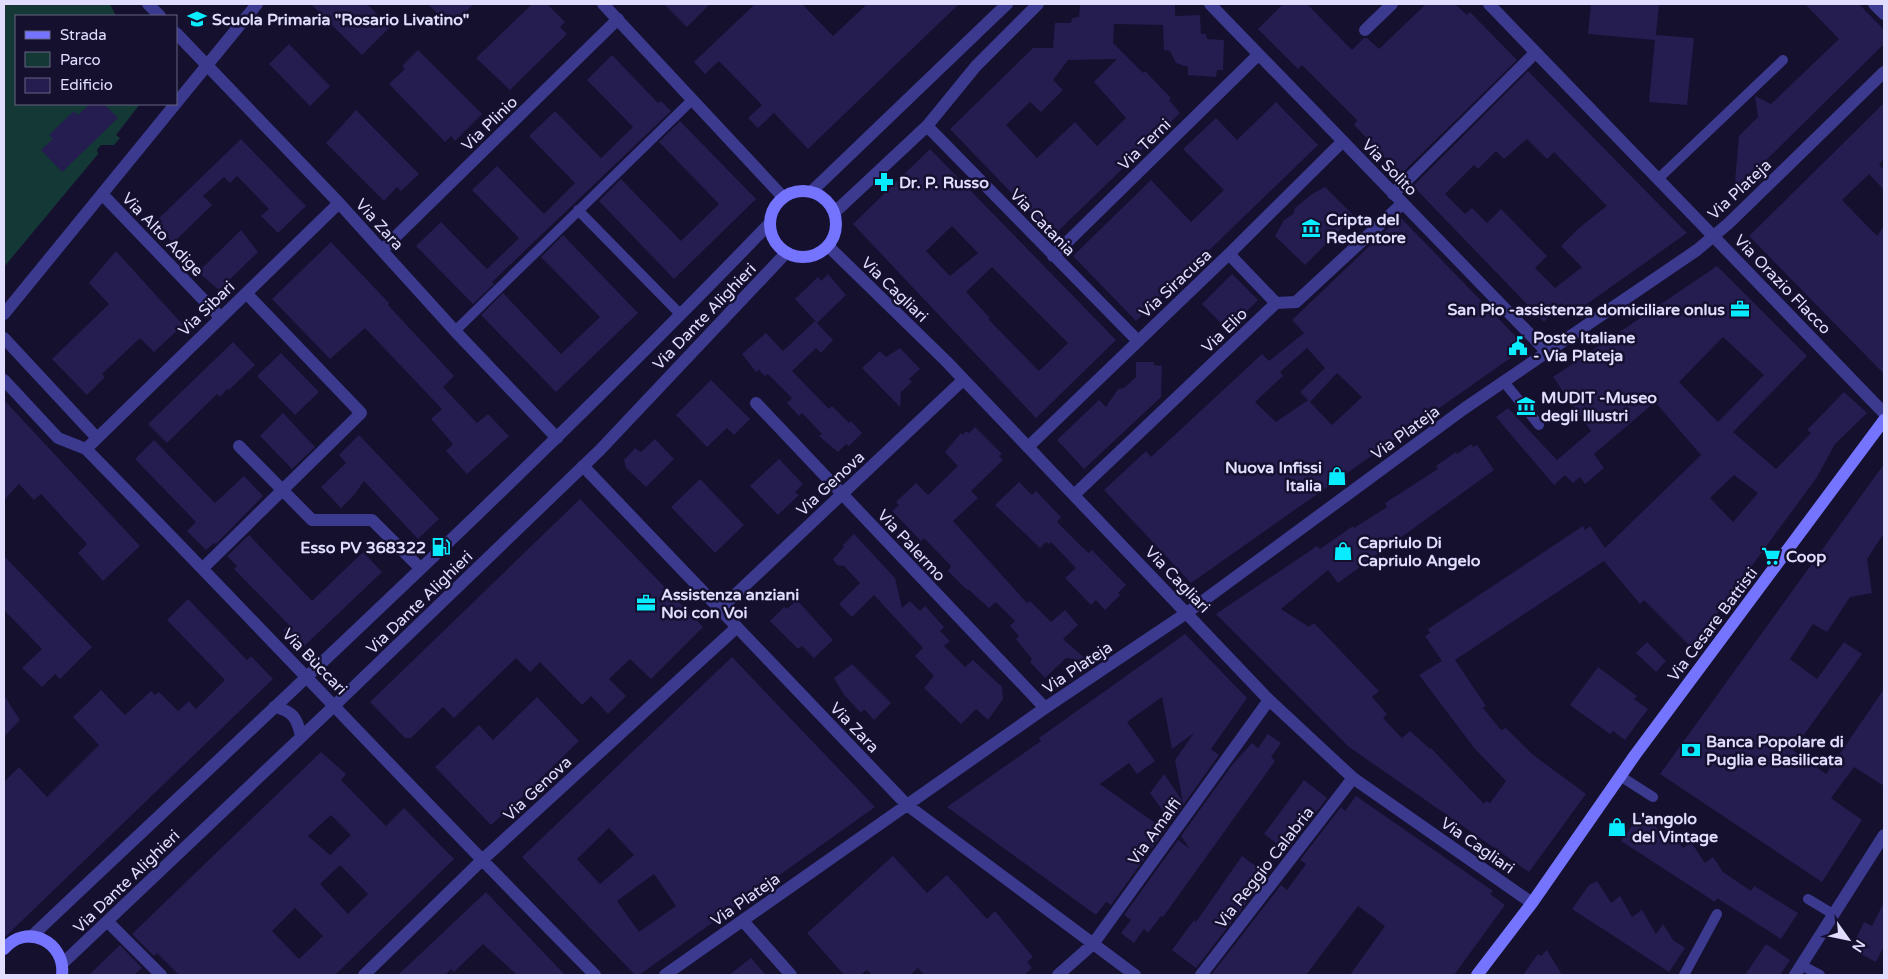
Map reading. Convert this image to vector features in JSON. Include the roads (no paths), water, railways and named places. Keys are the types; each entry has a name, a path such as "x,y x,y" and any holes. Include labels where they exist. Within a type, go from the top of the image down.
{"main road":[{"path":"797,191 812,191 830,203 835,212 836,233 828,246 816,255 801,258 786,253 774,241 769,224 773,209 783,197 797,191"},
{"name":"Via Cesare Battisti","path":"1477,975 1532,903 1620,776 1884,420"},
{"path":"4,949 8,943 23,936 47,942 56,949 62,969"}],"street":[{"path":"148,4 159,15"},
{"name":"Via Alto Adige","path":"178,103 257,4"},
{"path":"603,4 783,197"},
{"path":"812,191 1007,4"},
{"path":"835,212 927,126 976,66 1038,4"},
{"name":"Via Solìto","path":"1210,4 1547,352"},
{"path":"1365,30 1392,4"},
{"name":"Via Orazio Flacco","path":"1489,4 1884,413"},
{"path":"1874,4 1884,14"},
{"name":"Via Plinio","path":"382,250 618,20"},
{"name":"Via Zara","path":"178,35 339,203 455,331 557,438"},
{"path":"1393,194 1535,53"},
{"name":"Via Terni","path":"1053,256 1258,55"},
{"name":"Via Plateja","path":"665,975 1045,708 1188,612 1504,382 1697,250 1714,236 1884,72"},
{"name":"Via Alto Adige","path":"4,314 176,105"},
{"name":"Via Catania","path":"927,126 1137,340"},
{"name":"Via Siracusa","path":"1028,447 1137,340 1229,254 1343,141"},
{"name":"Via Alto Adige","path":"102,195 220,317"},
{"name":"Via Sibari","path":"86,449 339,203"},
{"path":"1229,254 1276,303 1296,302 1403,203"},
{"name":"Via Dante Alighieri","path":"31,937 557,438 681,315 769,224"},
{"name":"Via Cagliari","path":"828,246 963,380 1188,612 1269,700 1353,778 1532,903"},
{"name":"Via Dante Alighieri","path":"62,969 108,922 583,466 786,253"},
{"path":"203,568 361,413 246,293"},
{"name":"Via Elio","path":"1074,495 1276,303"},
{"path":"4,338 97,438"},
{"name":"Via Bùccari","path":"4,380 58,438 86,449 335,705 481,861 595,975"},
{"name":"Via Genova","path":"719,610 963,380"},
{"name":"Via Palermo","path":"756,403 1045,708"},
{"name":"Via Dante Alighieri","path":"239,446 312,520 372,520 420,568"},
{"name":"Via Zara","path":"583,466 907,805 1135,975"},
{"name":"Via Genova","path":"364,975 481,861 736,628"},
{"name":"Via Amalfi","path":"1058,975 1093,944 1269,700"},
{"path":"274,707 288,710 297,720 301,736"},
{"name":"Via Reggio Calabria","path":"1201,975 1353,778"},
{"path":"1803,971 1833,914 1884,835"},
{"path":"743,920 791,975"},
{"path":"108,922 160,975"}],"lane":[{"path":"1658,179 1783,60"},
{"path":"455,331 692,100"},
{"path":"578,210 681,315"},
{"path":"1504,382 1539,425"},
{"path":"1620,776 1653,797"},
{"path":"1808,899 1833,914"},
{"path":"1684,975 1717,914"},
{"path":"1803,971 1820,975"}],"place":[{"name":"Scuola Primaria \"Rosario Livatino\"","path":"197,19"},
{"name":"Dr. P. Russo","path":"884,182"},
{"name":"Cripta del Redentore","path":"1311,228"},
{"name":"San Pio -assistenza domiciliare onlus","path":"1740,309"},
{"name":"Poste Italiane - Via Plateja","path":"1518,346"},
{"name":"MUDIT -Museo degli Illustri","path":"1526,406"},
{"name":"Nuova Infissi Italia","path":"1337,476"},
{"name":"Esso PV 368322","path":"441,547"},
{"name":"Capriulo Di Capriulo Angelo","path":"1343,551"},
{"name":"Coop","path":"1771,556"},
{"name":"Assistenza anziani Noi con Voi","path":"646,603"},
{"name":"Banca Popolare di Puglia e Basilicata","path":"1691,750"},
{"name":"L'angolo del Vintage","path":"1617,827"}]}
